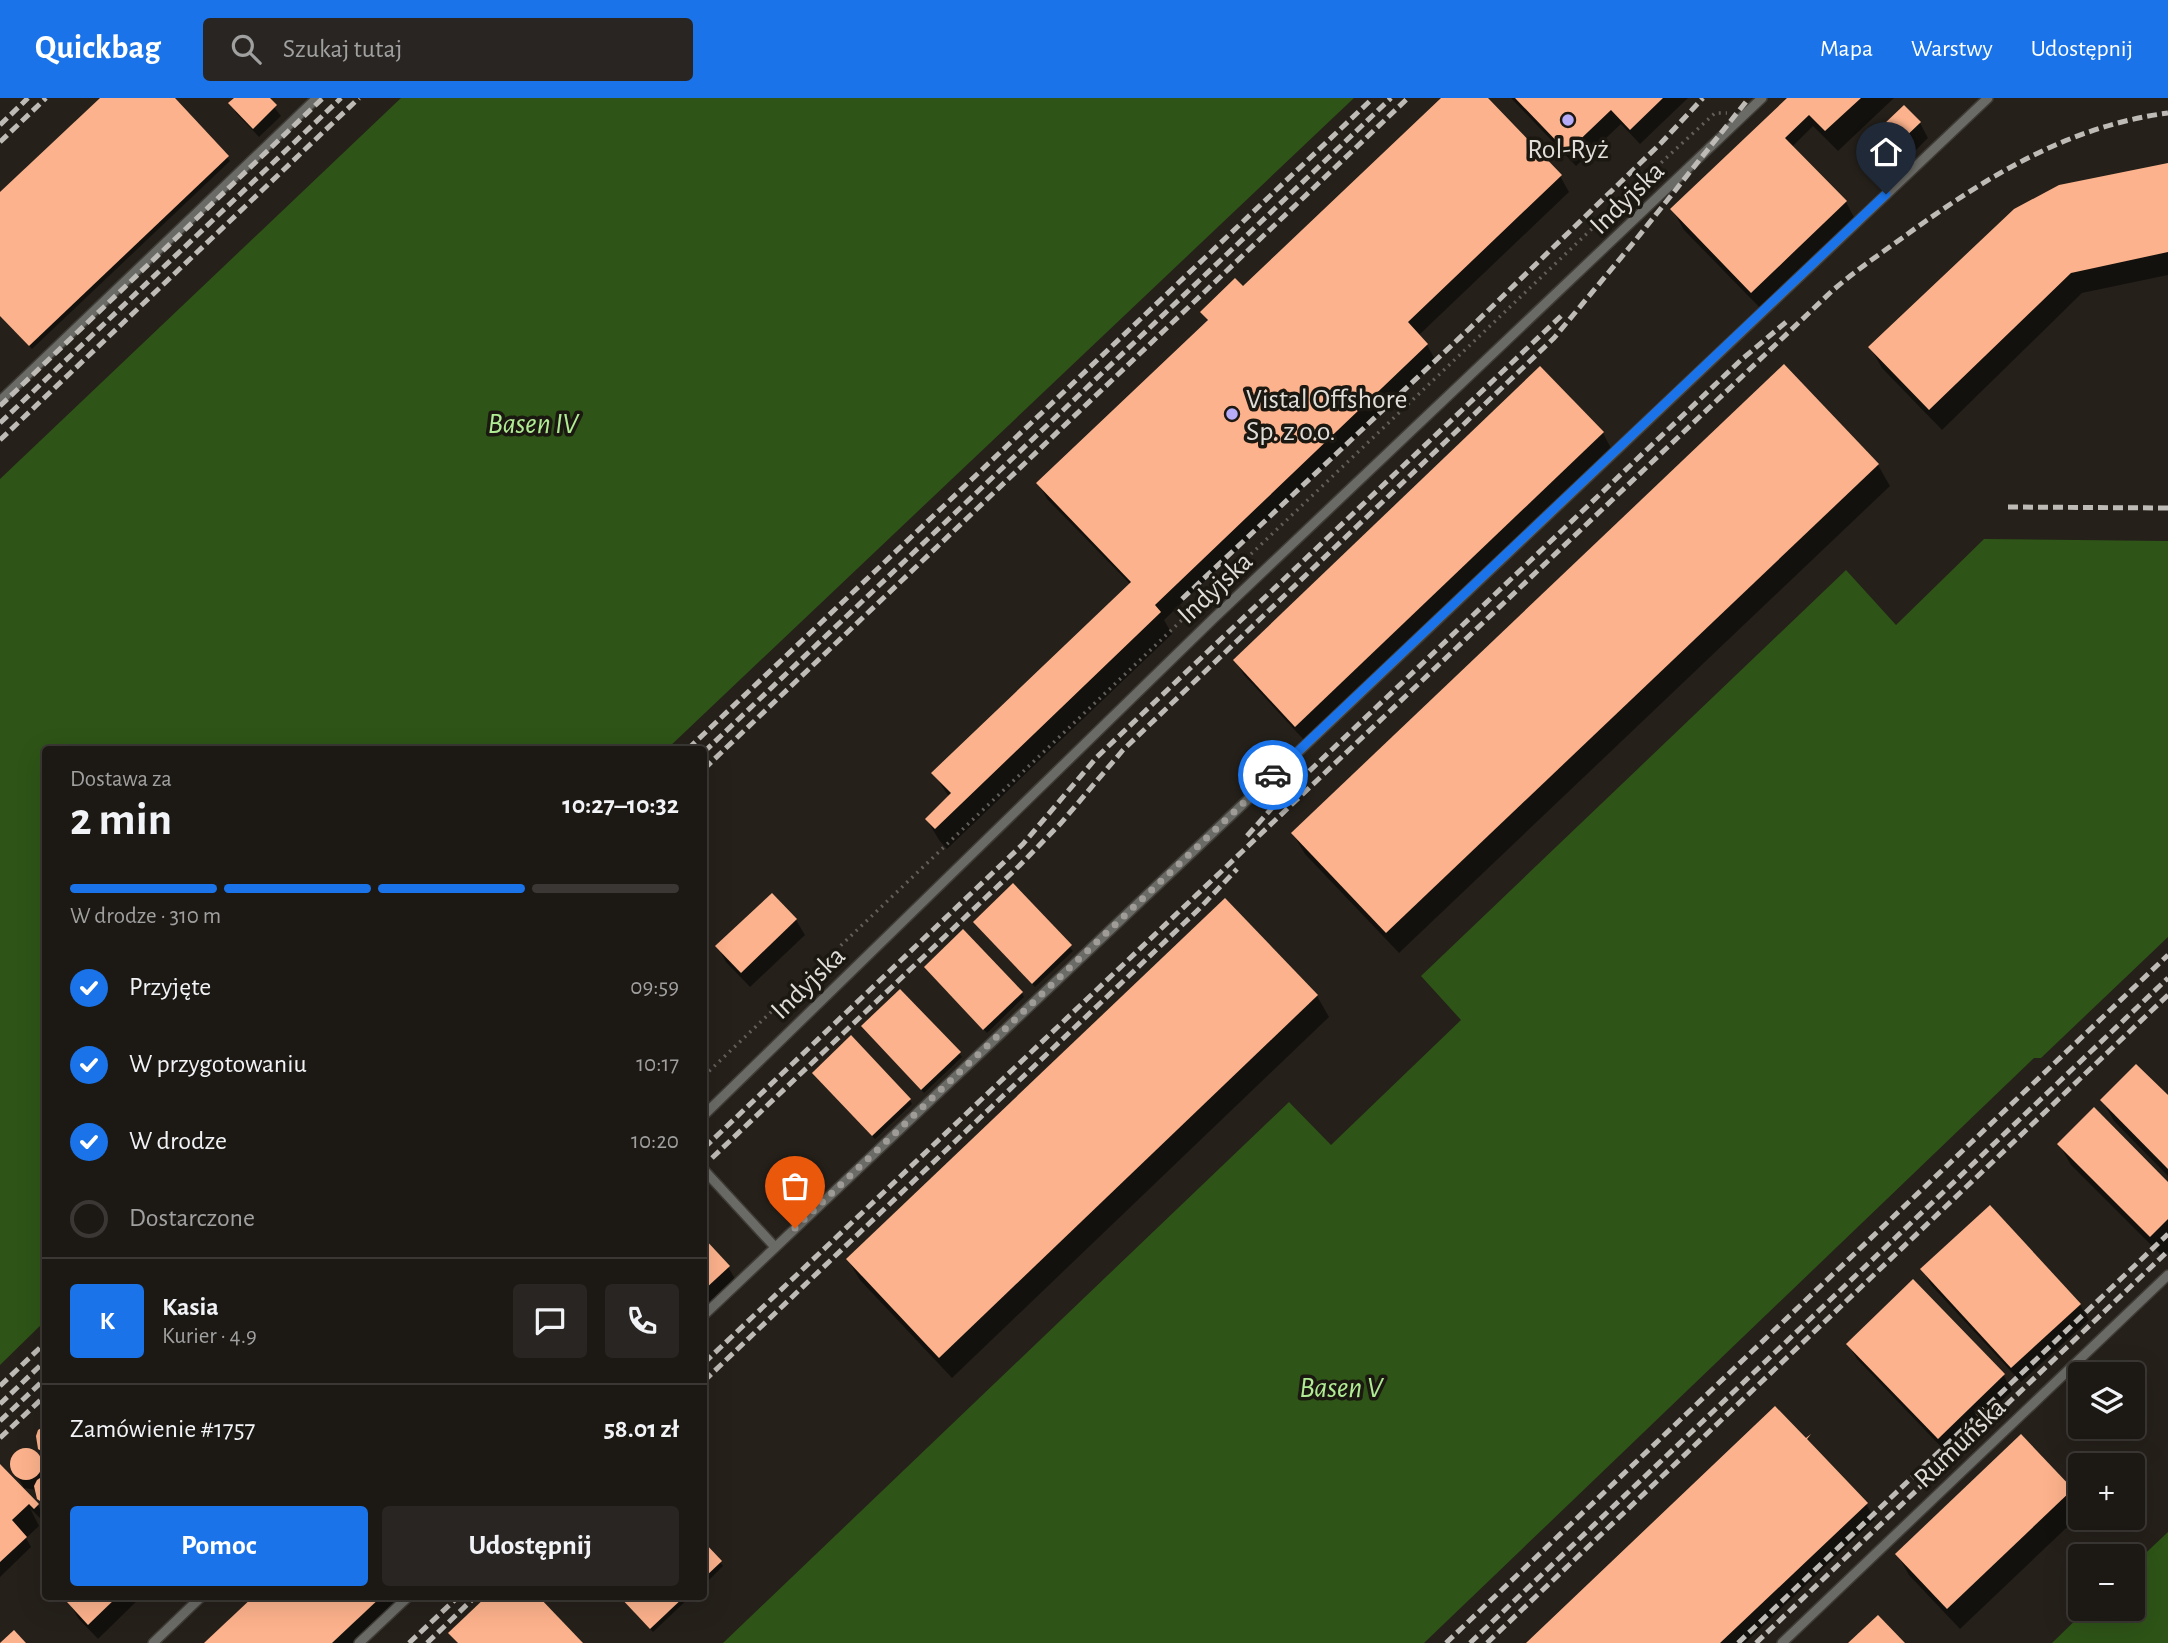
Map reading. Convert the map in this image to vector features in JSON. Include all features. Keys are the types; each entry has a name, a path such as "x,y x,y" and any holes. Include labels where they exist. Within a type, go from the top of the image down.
{"lane":[{"path":"0,401 317,98"},
{"name":"Indyjska","path":"707,1112 1213,619 1762,98"},
{"path":"707,1312 1988,98"},
{"path":"707,1173 775,1247"},
{"name":"Rumuńska","path":"1782,1643 2168,1275"},
{"path":"153,1643 198,1600"},
{"path":"359,1643 405,1600"}],"path":[{"path":"707,1073 1714,113 1728,113 1736,106"}],"water":[{"name":"Basen IV","path":"401,98 1354,98 670,746 42,746 42,1324 0,1365 0,479"},
{"name":"Basen V","path":"1984,539 2168,541 2168,937 2041,1058 2034,1058 1424,1643 723,1643 1289,1102 1331,1145 1461,1020 1421,976 1846,570 1896,625"},
{"path":"2168,1532 2168,1643 2052,1643 2075,1621 2145,1621 2145,1554"}],"building":[{"path":"100,98 175,98 229,156 29,346 0,316 0,192"},
{"path":"234,98 270,98 277,105 253,129 228,103"},
{"name":"Vistal Offshore Sp. z o.o.","path":"1441,98 1488,98 1562,175 1408,322 1428,344 1155,605 1161,612 935,829 925,819 951,793 931,773 1131,582 1036,483 1208,320 1200,312 1235,278 1243,286"},
{"name":"Rol-Ryż","path":"1515,98 1663,98 1630,130 1611,110 1567,152"},
{"path":"1787,98 1861,98 1825,131 1809,115 1785,138 1847,201 1751,293 1670,209"},
{"path":"1904,105 1921,122 1899,143 1902,147 1883,165 1863,144"},
{"path":"2168,163 2168,252 2071,273 1929,410 1868,347 2014,209 2059,185"},
{"path":"1784,364 1879,464 1386,933 1291,833"},
{"path":"1540,366 1604,432 1295,727 1233,660"},
{"path":"1013,883 1072,945 1032,984 973,922"},
{"path":"772,893 797,919 741,973 715,946"},
{"path":"1225,898 1318,995 939,1358 846,1259"},
{"path":"963,929 1023,992 983,1030 924,967"},
{"path":"900,989 961,1052 921,1090 861,1026"},
{"path":"851,1035 911,1099 872,1136 812,1073"},
{"path":"2136,1064 2168,1095 2168,1169 2100,1100"},
{"path":"2094,1107 2168,1182 2168,1219 2150,1237 2057,1144"},
{"path":"1990,1205 2081,1304 2011,1368 1920,1269"},
{"path":"707,1241 730,1266 707,1287"},
{"path":"1913,1279 2005,1374 1938,1439 1846,1344"},
{"path":"1775,1406 1806,1438 1811,1434 1807,1439 1868,1503 1720,1643 1526,1643"},
{"path":"42,1428 42,1452 38,1449 38,1430"},
{"path":"2021,1434 2068,1484 2068,1494 1947,1609 1895,1554"},
{"path":"26,1448 38,1452 42,1464 38,1476 26,1480 14,1476 10,1464 14,1452"},
{"path":"0,1464 39,1504 34,1509 29,1504 12,1520 27,1537 0,1562"},
{"path":"42,1477 42,1502 37,1499 34,1486"},
{"path":"707,1545 722,1561 707,1575"},
{"path":"69,1600 114,1600 88,1625 67,1602"},
{"path":"250,1600 378,1600 332,1643 204,1643"},
{"path":"483,1600 542,1600 583,1643 458,1643 448,1633"},
{"path":"623,1600 681,1600 650,1629"},
{"path":"1878,1615 1905,1643 1848,1643"},
{"path":"14,1630 26,1643 0,1643"}],"railway":[{"path":"0,125 28,98"},
{"path":"0,142 46,98"},
{"path":"0,406 323,98"},
{"path":"0,423 341,98"},
{"path":"0,440 359,98"},
{"path":"691,746 1373,98"},
{"path":"707,749 1391,98"},
{"path":"707,766 1408,98"},
{"path":"1182,599 1469,329 1661,143 1703,98"},
{"path":"712,1158 1019,866 1061,823 1123,750 1554,338 1749,98"},
{"path":"707,1360 1832,291 1939,212 2031,156 2097,129 2168,113"},
{"path":"707,1145 1023,844 1097,757 1561,316"},
{"path":"1247,836 1280,799 1741,360 1786,322"},
{"path":"2008,507 2168,508"},
{"path":"707,1378 1199,909 1237,869"},
{"path":"1446,1643 2168,955"},
{"path":"1470,1643 2168,978"},
{"path":"1487,1643 2168,995"},
{"path":"1738,1643 2168,1234"},
{"path":"1756,1643 2168,1251"},
{"path":"0,1386 42,1346"},
{"path":"0,1404 42,1364"},
{"path":"0,1421 42,1382"},
{"path":"0,1438 42,1399"},
{"path":"409,1643 455,1600"},
{"path":"427,1643 472,1600"}],"way so far":[{"path":"795,1228 1273,775"}],"place":[{"name":"Rol-Ryż","path":"1568,120"},
{"name":"Vistal Offshore Sp. z o.o.","path":"1232,414"}],"route":[{"path":"1273,775 1886,194"}]}
